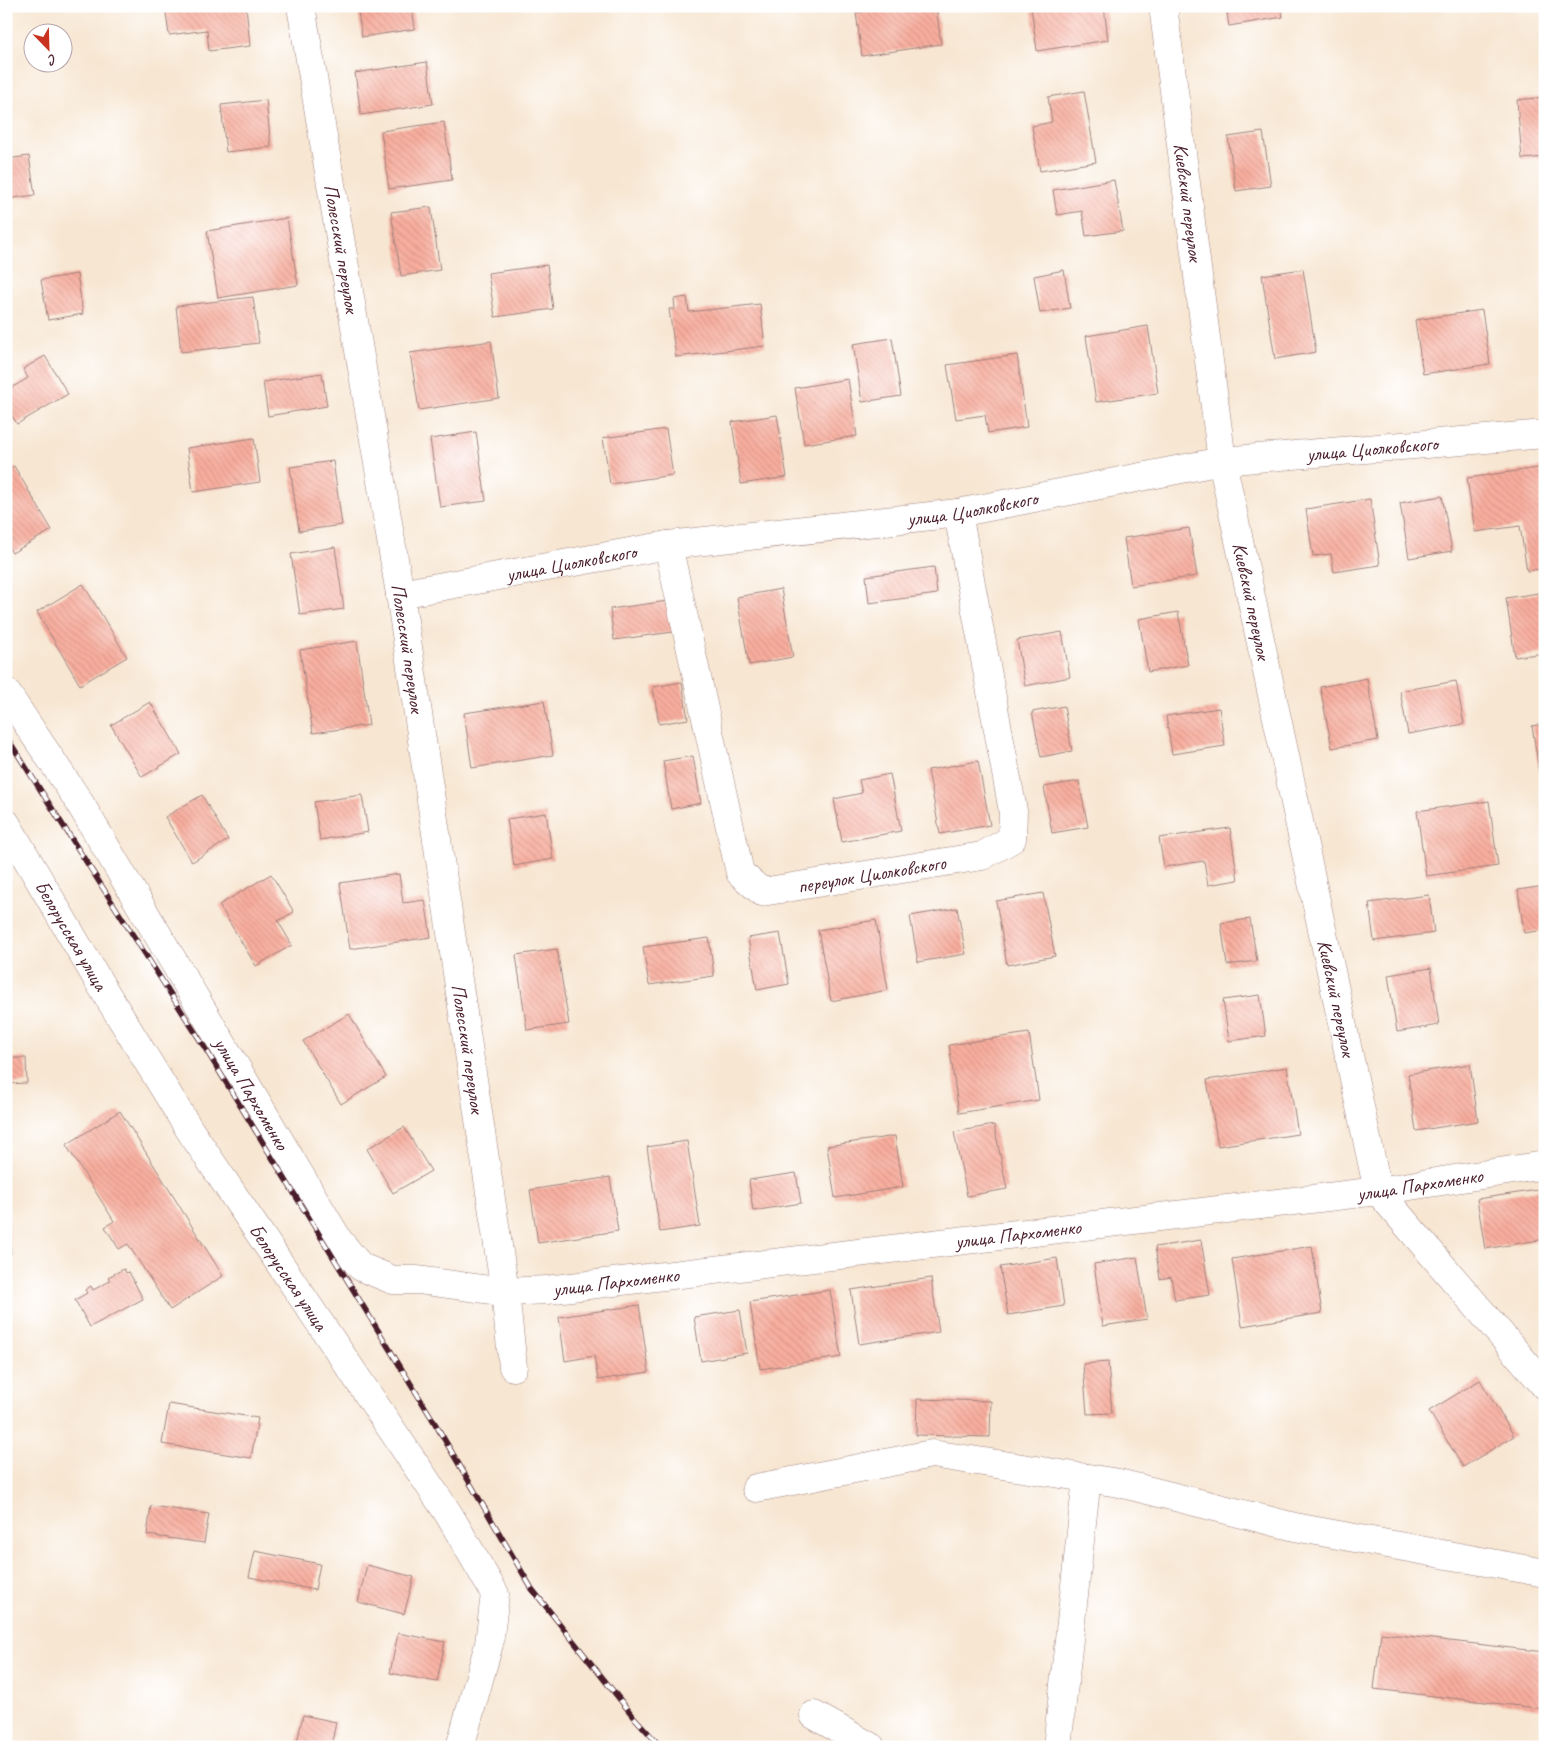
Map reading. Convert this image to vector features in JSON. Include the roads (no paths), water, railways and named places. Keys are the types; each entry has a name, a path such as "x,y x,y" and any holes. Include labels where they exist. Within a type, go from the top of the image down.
{"street":[{"name":"Полесский переулок","path":"301,6 400,594 505,1292"},
{"name":"Киевский переулок","path":"1163,6 1222,461 1378,1191"},
{"name":"улица Циолковского","path":"400,594 668,545 958,514 1222,461 1545,434"},
{"name":"переулок Циолковского","path":"668,545 740,874 762,892 982,856 1012,840 1013,811 958,514"},
{"name":"улица Пархоменко","path":"6,692 78,800 338,1241 361,1267 393,1280 418,1280 505,1292 566,1287 1378,1191 1545,1165"},
{"name":"Белорусская улица","path":"6,823 99,982 190,1128 448,1513 495,1594 489,1644 460,1747"},
{"path":"1378,1191 1545,1386"},
{"path":"505,1292 513,1367"},
{"path":"756,1488 932,1454 1119,1483 1295,1527 1545,1574"},
{"path":"1057,1747 1087,1478"},
{"path":"814,1715 871,1747"}],"railway":[{"path":"6,736 200,1040 433,1420 532,1589 633,1716 661,1747"}]}
